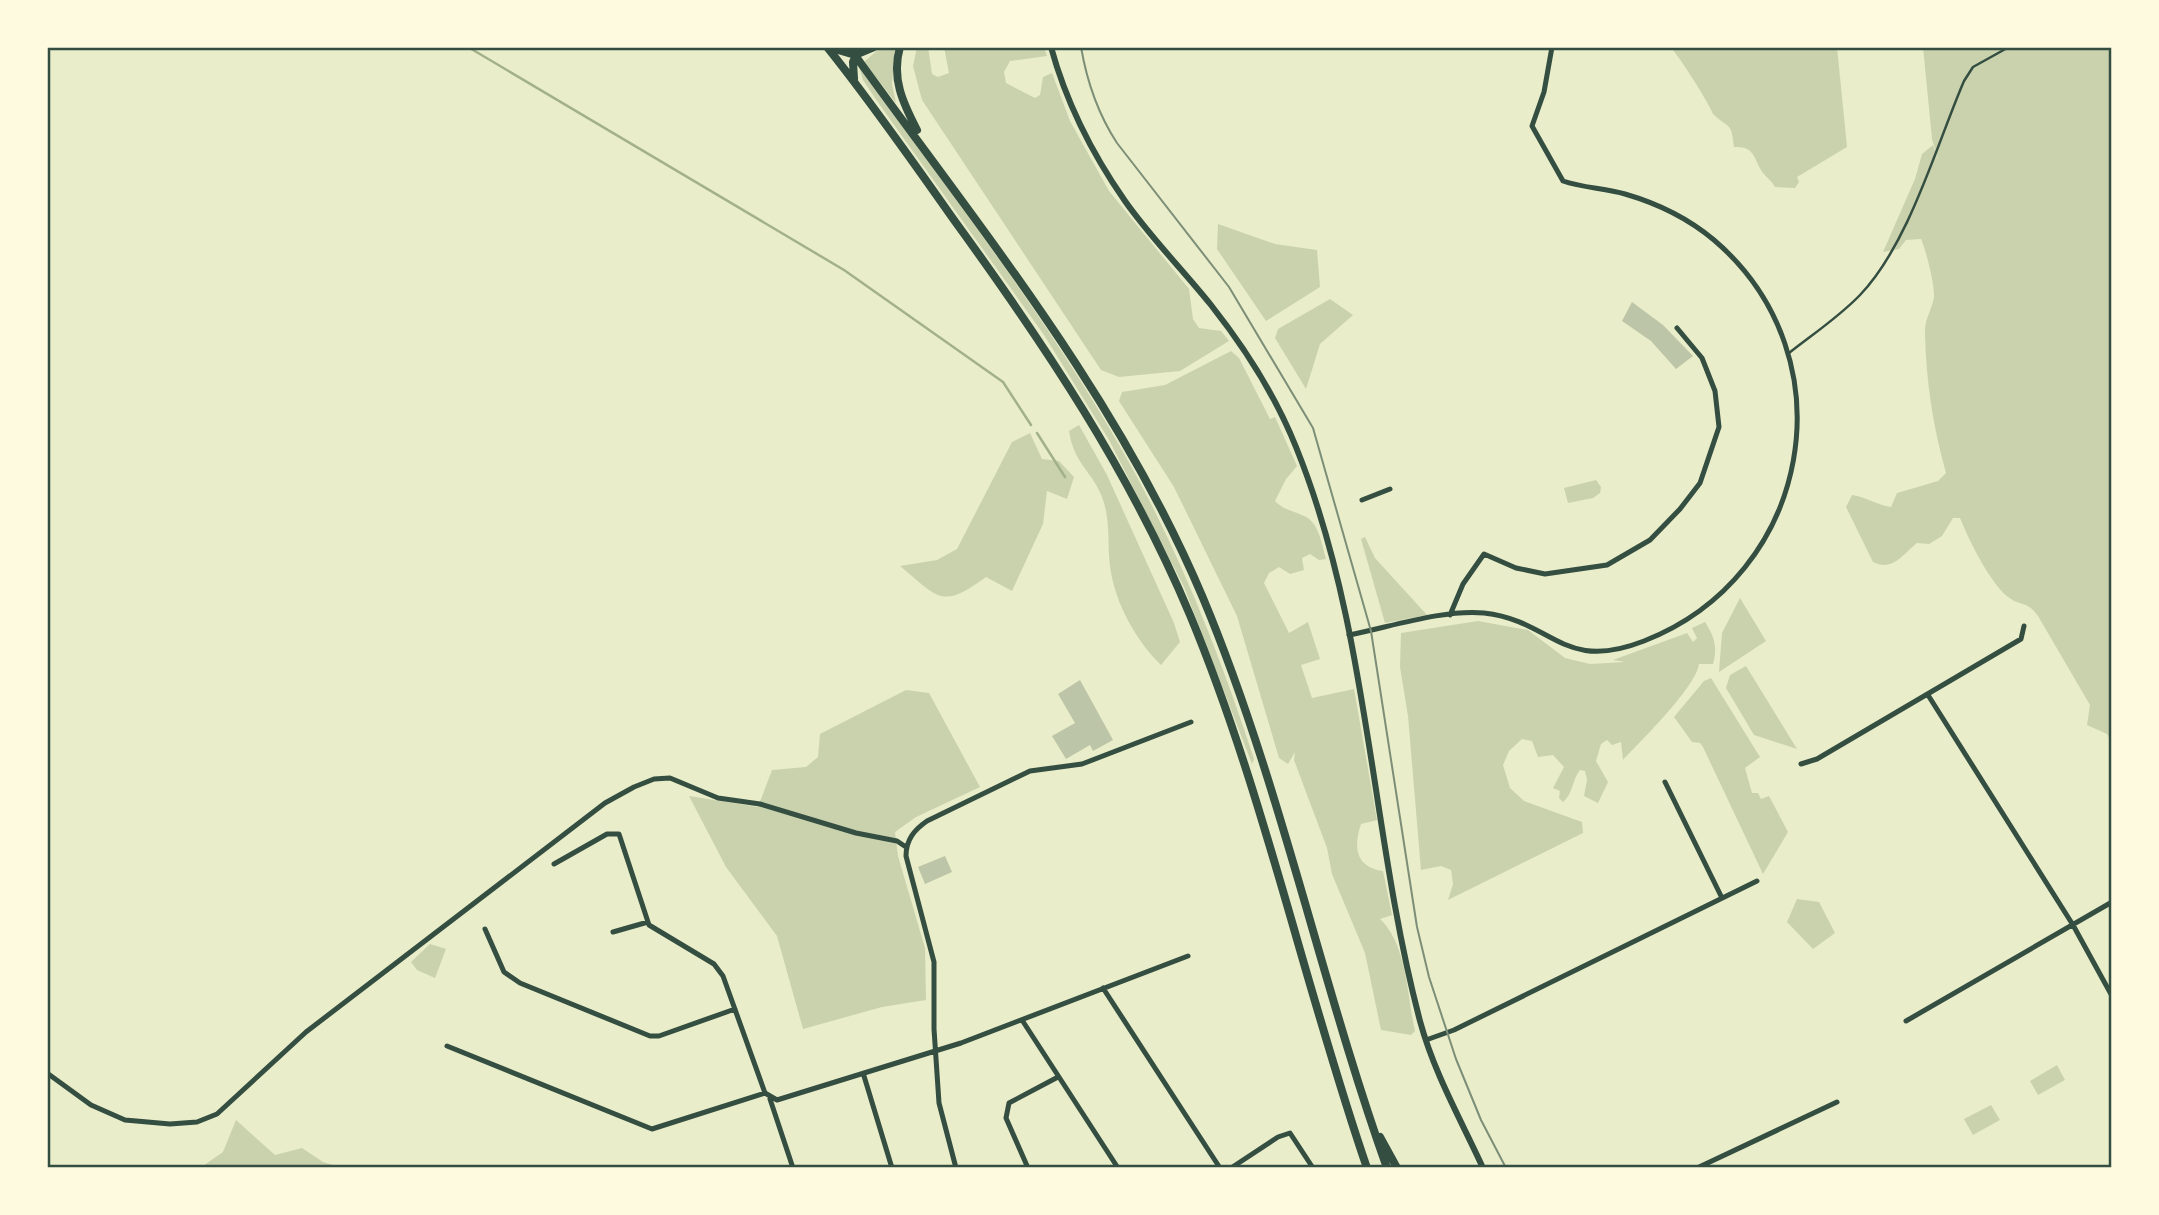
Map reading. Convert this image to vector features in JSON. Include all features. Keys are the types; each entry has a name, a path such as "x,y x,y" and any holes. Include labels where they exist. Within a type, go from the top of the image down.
{"highway":[{"path":"828,47 858,51 874,47"},
{"path":"828,47 1049,354 1126,482 1153,536 1190,615 1238,746 1367,1168"},
{"path":"849,47 858,51 1026,287 1090,383 1156,499 1192,573 1255,739 1367,1112 1387,1168"},
{"path":"900,47 895,72 899,90 926,149"},
{"path":"855,82 858,51"},
{"path":"1367,1112 1397,1168"}],"street":[{"path":"1051,47 1073,108 1106,171 1146,229 1233,334 1284,421 1320,516 1349,635 1386,856 1426,1040 1438,1073 1483,1168"},
{"path":"1349,635 1450,615 1482,613 1521,623 1566,647 1597,652 1641,642 1673,629 1707,607 1734,582 1756,554 1785,494 1799,430 1789,352 1773,316 1744,270 1698,228 1674,214 1626,194 1566,182 1532,126 1544,92 1552,47"},
{"path":"1450,615 1463,584 1484,554 1516,568 1545,573 1606,565 1650,540 1693,495 1704,474 1719,427 1717,402 1702,358 1676,328"},
{"path":"1362,500 1390,489"},
{"path":"1801,764 1817,758 1928,695 2021,639 2024,626"},
{"path":"1928,695 2073,925 2112,996"},
{"path":"906,847 918,827 927,821 1030,771 1083,764 1191,722"},
{"path":"47,1073 90,1105 125,1120 170,1124 197,1122 217,1114 306,1032 605,803 654,779 670,778 710,796 760,804 856,833 897,841 906,847 935,970 939,1103 956,1168"},
{"path":"1665,782 1722,898"},
{"path":"554,864 607,834 619,834 648,922 658,933 714,964 723,976 793,1168"},
{"path":"1426,1040 1454,1030 1756,881"},
{"path":"1906,1021 2112,902"},
{"path":"613,932 648,922"},
{"path":"485,929 504,972 520,983 650,1036 659,1036 735,1009"},
{"path":"770,1099 788,1098 936,1052 1188,956"},
{"path":"1103,988 1220,1168"},
{"path":"1022,1020 1118,1168"},
{"path":"447,1046 652,1129 765,1093"},
{"path":"864,1076 892,1168"},
{"path":"1028,1168 1006,1118 1009,1103 1058,1077"},
{"path":"1697,1168 1837,1102"},
{"path":"1231,1168 1278,1137 1290,1133 1313,1168"}],"lane":[{"path":"1789,352 1842,312 1875,276 1900,233 1964,81 1973,67 2009,47"}],"green space":[{"path":"881,47 895,47 892,84 896,103 864,62"},
{"path":"917,47 928,47 932,74 938,77 949,73 944,47 1044,47 1047,56 1010,61 1004,72 1006,83 1035,98 1040,95 1043,77 1052,73 1070,121 1109,191 1189,289 1193,319 1199,328 1221,331 1229,341 1180,371 1119,377 1101,370 922,100 913,66"},
{"path":"1670,47 1837,47 1847,147 1797,177 1799,182 1795,188 1775,187 1750,151 1734,147 1731,129 1713,114"},
{"path":"1923,47 2112,47 2112,743 2107,734 2087,725 2090,705 2038,616 2028,606 2011,599 1996,585 1960,518 1953,518 1942,536 1929,544 1917,543 1892,563 1880,565 1873,562 1846,507 1852,495 1891,507 1897,493 1938,481 1946,473 1937,438 1927,369 1925,329 1934,292 1925,251 1921,239 1906,240 1899,249 1883,252 1915,179 1922,154 1933,145 1939,163 1932,139"},
{"path":"859,67 1039,318 1106,422 1136,475 1171,544 1216,650 1254,759 1252,764 1184,587 1109,440 1044,335 877,101 863,80"},
{"path":"1218,224 1275,244 1317,250 1320,287 1266,321 1217,249"},
{"path":"1330,299 1353,315 1320,344 1306,389 1275,338 1278,329"},
{"path":"1231,351 1239,358 1270,419 1275,417 1297,466 1286,479 1275,501 1285,509 1309,519 1319,534 1323,547 1326,559 1319,560 1310,554 1302,558 1304,570 1290,574 1279,567 1269,573 1264,583 1289,633 1308,622 1320,659 1301,665 1312,698 1354,689 1377,820 1361,824 1357,848 1362,861 1383,871 1392,915 1380,919 1396,942 1401,956 1415,1031 1411,1035 1381,1030 1365,953 1332,874 1327,848 1294,760 1295,752 1288,764 1279,758 1237,616 1174,487 1119,401 1122,392 1165,385"},
{"path":"1079,425 1107,475 1174,623 1180,642 1161,665 1135,632 1116,593 1110,566 1105,506 1098,488 1079,460 1071,442 1069,431"},
{"path":"1030,433 1042,459 1059,461 1074,477 1067,499 1047,491 1043,524 1012,591 986,577 959,594 941,596 932,592 900,566 937,560 957,549 1012,442"},
{"path":"1596,480 1601,487 1600,493 1593,498 1568,503 1564,488"},
{"path":"1365,537 1375,558 1427,615 1385,623 1361,539"},
{"path":"1740,598 1766,641 1719,672 1722,633"},
{"path":"1478,621 1528,630 1565,658 1590,664 1625,662 1613,660 1687,633 1693,642 1697,638 1692,628 1705,622 1713,637 1715,652 1713,664 1699,664 1696,674 1678,699 1623,760 1621,742 1612,745 1607,740 1601,744 1596,761 1608,782 1598,803 1584,796 1587,780 1585,771 1580,770 1563,802 1559,798 1560,791 1553,788 1564,767 1553,755 1538,757 1532,741 1522,739 1509,751 1503,765 1510,788 1524,801 1582,822 1583,833 1448,900 1453,884 1451,870 1441,866 1421,870 1408,716 1400,667 1401,633"},
{"path":"1746,666 1797,749 1754,735 1726,688 1730,675"},
{"path":"1711,678 1760,757 1745,768 1752,793 1758,793 1761,799 1769,796 1788,832 1763,874 1703,747 1700,743 1692,742 1674,717 1704,681"},
{"path":"906,690 929,693 980,787 916,817 895,832 898,856 925,948 926,1000 882,1007 803,1029 777,936 726,867 689,796 758,807 772,770 806,767 818,757 820,734"},
{"path":"1797,899 1819,902 1835,933 1813,949 1787,922"},
{"path":"430,944 446,949 435,978 417,970 411,962"},
{"path":"2057,1065 2065,1080 2038,1095 2030,1081"},
{"path":"1991,1105 2000,1120 1973,1135 1964,1119"},
{"path":"236,1120 275,1155 302,1148 323,1162 343,1168 200,1168 223,1152"}],"building":[{"path":"1632,302 1663,325 1693,356 1676,369 1651,341 1622,321"},
{"path":"1080,680 1113,740 1093,751 1090,745 1066,759 1052,736 1075,723 1058,694"},
{"path":"945,856 952,872 925,884 918,867"}],"waterway":[{"path":"468,47 844,270 1003,382 1031,425"},
{"path":"1037,433 1065,477"}],"tram line":[{"path":"1081,47 1094,97 1110,132 1229,287 1313,428 1371,631 1417,927 1429,977 1456,1059 1481,1120 1506,1168"}]}
